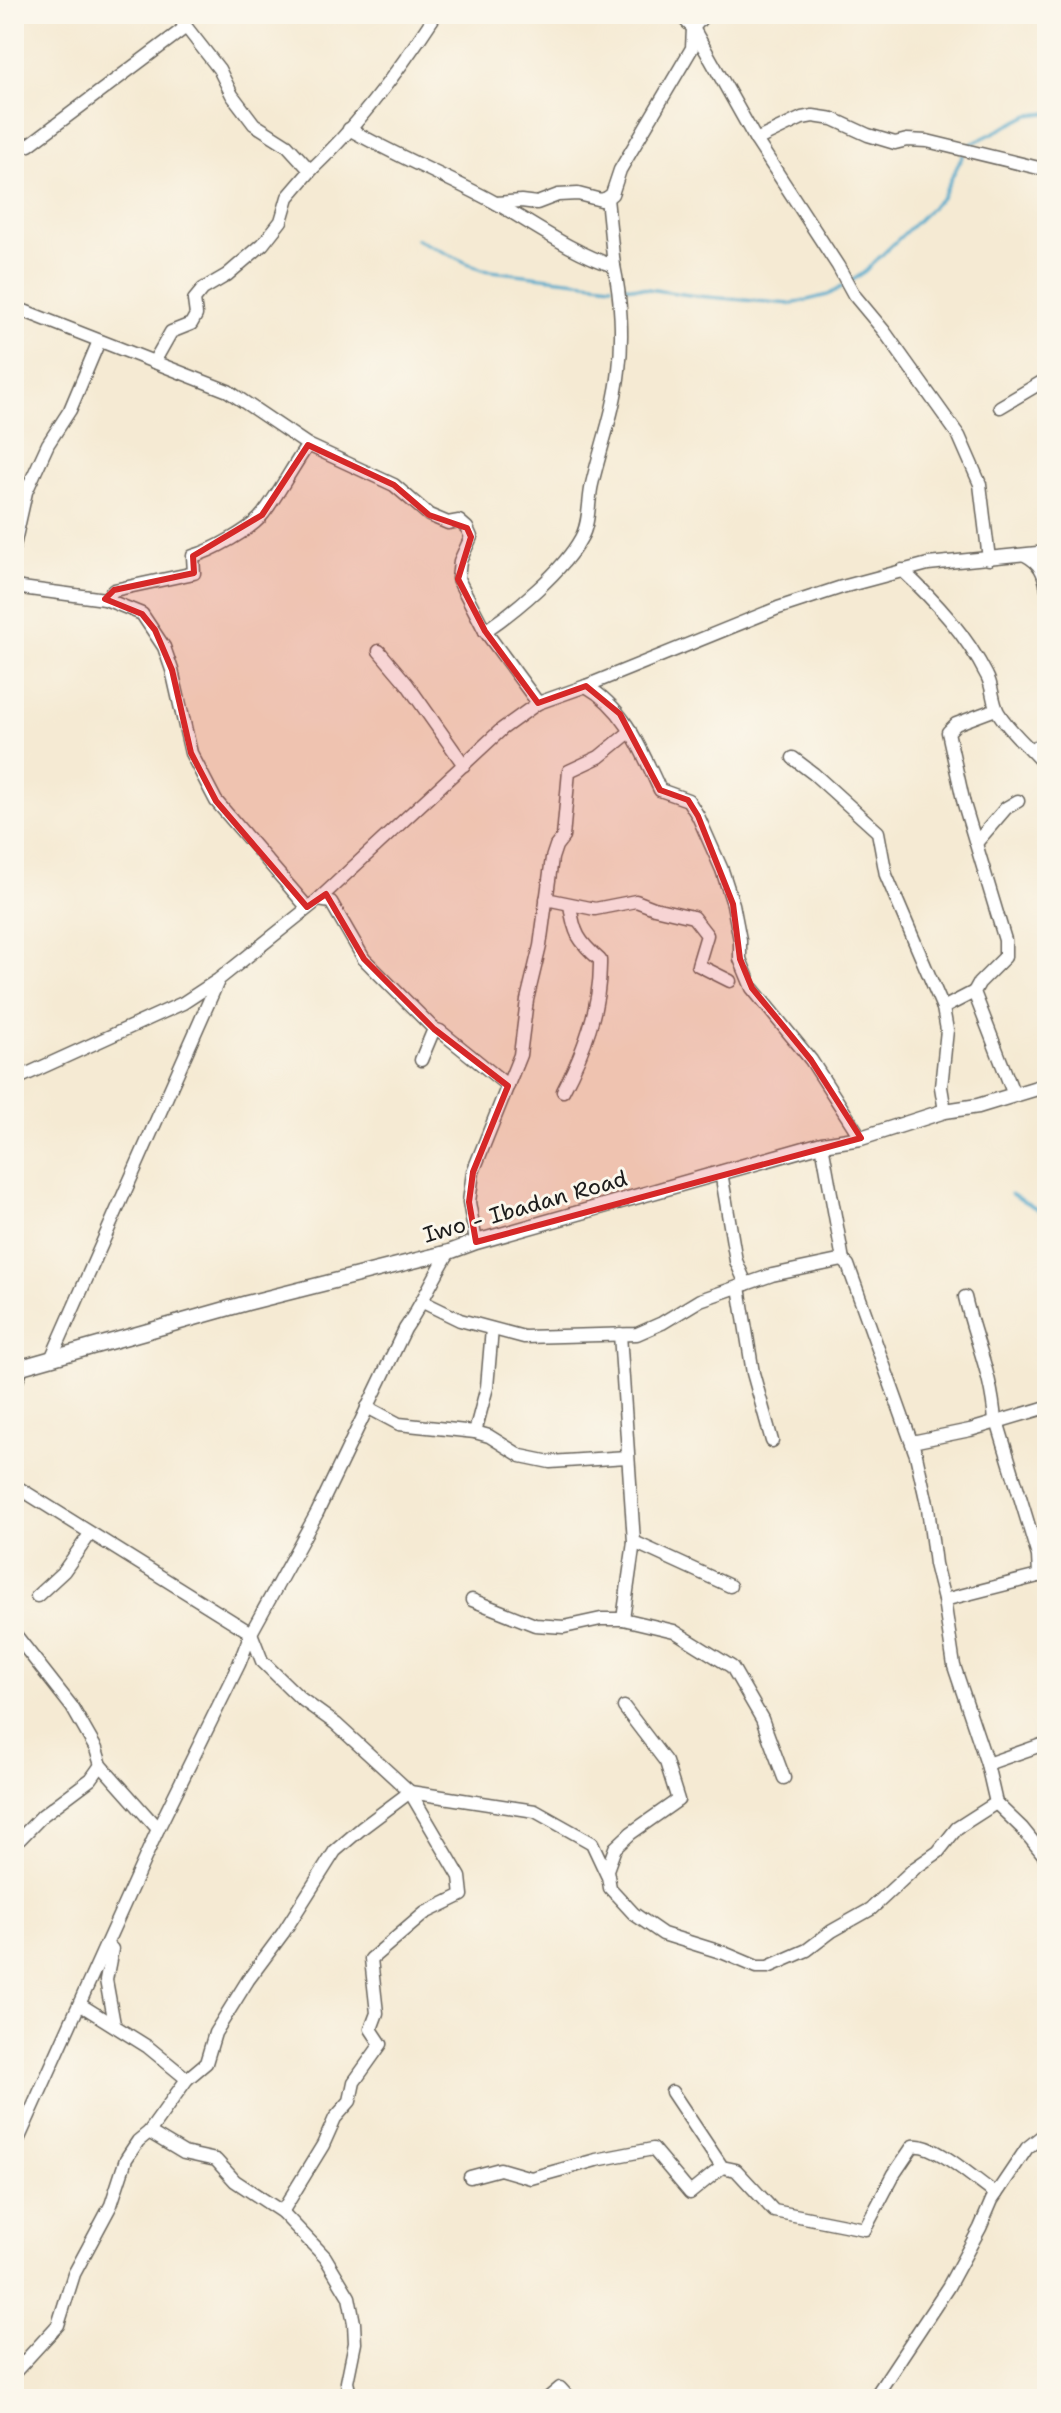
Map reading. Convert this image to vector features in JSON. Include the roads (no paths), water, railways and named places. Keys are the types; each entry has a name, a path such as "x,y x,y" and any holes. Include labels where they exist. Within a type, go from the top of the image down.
{"main road":[{"name":"Iwo - Ibadan Road","path":"18,1368 247,1303 449,1252 822,1144 861,1138 945,1111 978,1106 1047,1085"}],"street":[{"path":"14,20 18,14"},
{"path":"176,14 219,69 232,95 254,124 287,145 312,169"},
{"path":"154,362 171,332 191,324 196,315 194,300 203,289 227,275 263,244 281,221 288,197 406,60 436,14"},
{"path":"679,14 693,28 756,140 854,295 884,331 959,436 980,484 989,559"},
{"path":"496,203 537,203 558,195 578,194 601,200 612,194 620,170 692,48 693,28 705,14"},
{"path":"14,147 29,145 186,27"},
{"path":"756,140 802,118 823,117 895,143 927,141 1047,170"},
{"path":"349,129 383,149 423,164 496,203 579,251 616,277"},
{"path":"485,631 515,611 573,551 583,535 590,488 612,410 619,369 616,277 607,198"},
{"path":"14,307 228,391 308,445 394,485 429,515 448,523 459,521 471,537 460,561 458,579 485,631 538,703"},
{"path":"14,546 26,492 48,444 70,410 99,341"},
{"path":"1000,407 1047,379"},
{"path":"105,599 114,590 194,573 193,556 207,552 262,515 308,445"},
{"path":"14,1080 183,1003 218,980 312,903 502,729 538,703 778,608 902,570 951,561 1047,552"},
{"path":"1025,555 1045,569 1047,589"},
{"path":"902,570 964,637 989,680 996,709 1012,733 1047,768"},
{"path":"14,587 105,599 142,614 155,630 172,670 191,753 216,801 312,903 331,902 364,959 434,1029 508,1086"},
{"path":"379,651 464,765"},
{"path":"586,686 602,695 620,714 644,753 660,790 688,800 698,816 733,904 740,959 752,988 811,1060 861,1138"},
{"path":"943,1008 974,992 1005,957 1005,940 964,804 948,732 956,724 996,709"},
{"path":"476,1242 469,1202 473,1172 520,1055 552,858 563,837 569,771 599,757 631,731"},
{"path":"1031,749 1047,742"},
{"path":"793,758 878,832 886,875 943,1008 947,1030 941,1087 945,1111"},
{"path":"976,843 1006,808 1018,801"},
{"path":"546,899 595,909 636,901 693,917 707,935 698,965 730,981"},
{"path":"563,1091 584,1047 601,989 600,960 582,945 574,930 570,905"},
{"path":"201,973 205,989"},
{"path":"51,1359 218,980"},
{"path":"974,992 1014,1095"},
{"path":"421,1060 434,1029"},
{"path":"822,1144 843,1260 848,1265 867,1314 912,1442 928,1508 954,1666 987,1764 996,1803 1047,1859"},
{"path":"721,1172 742,1285 753,1373 772,1441"},
{"path":"14,2149 158,1829 239,1664 251,1633 317,1513 405,1329 449,1252"},
{"path":"423,1302 460,1320 524,1337 637,1334 700,1300 772,1275 843,1260"},
{"path":"944,1600 1043,1575 996,1422 993,1392 965,1297"},
{"path":"475,1432 487,1387 492,1329"},
{"path":"620,1334 634,1542 623,1619"},
{"path":"14,1389 18,1368"},
{"path":"367,1407 399,1424 489,1436 521,1456 550,1462 627,1457"},
{"path":"912,1442 1047,1407"},
{"path":"14,1485 251,1633 262,1661 300,1698 336,1724 410,1792 460,1877 462,1895 425,1913 371,1959 377,2013 371,2029 381,2044 354,2082 350,2101 335,2118 323,2145 282,2212"},
{"path":"37,1596 64,1571 90,1534"},
{"path":"634,1542 730,1586"},
{"path":"472,1600 535,1625 564,1627 601,1619 623,1619 674,1631 732,1667 762,1719 784,1778"},
{"path":"14,1633 72,1707 96,1749 101,1765 158,1829"},
{"path":"624,1707 666,1762 678,1800 615,1848 607,1870 610,1888 649,1927 748,1964 768,1967 807,1950 832,1931 871,1909 915,1868 938,1852 957,1828 996,1803"},
{"path":"987,1764 1047,1743"},
{"path":"14,1845 43,1815 91,1779 101,1765"},
{"path":"14,2373 58,2325 74,2274 111,2205 126,2159 187,2079 206,2063 215,2033 248,1980 283,1933 335,1851 362,1828 410,1792 535,1811 592,1843 608,1876"},
{"path":"114,1931 106,1980 114,2024"},
{"path":"81,2005 148,2047 187,2079"},
{"path":"672,2092 722,2167 736,2170 774,2211 865,2229 894,2174 913,2146 921,2145 943,2156 996,2194"},
{"path":"149,2132 184,2153 216,2160 235,2181 282,2212 325,2257 349,2297 354,2323 355,2343 347,2382 351,2399"},
{"path":"877,2399 875,2397 948,2287 996,2194 1027,2148 1047,2132"},
{"path":"470,2177 500,2169 531,2178 596,2160 653,2149 690,2193 722,2167"},
{"path":"547,2399 560,2388 570,2399"}],"waterway":[{"path":"969,145 1029,115 1047,113"},
{"path":"850,282 942,197 963,155"},
{"path":"416,239 482,270 612,285"},
{"path":"620,285 696,296 791,304 828,295 843,286"},
{"path":"1011,1194 1047,1215"}]}
